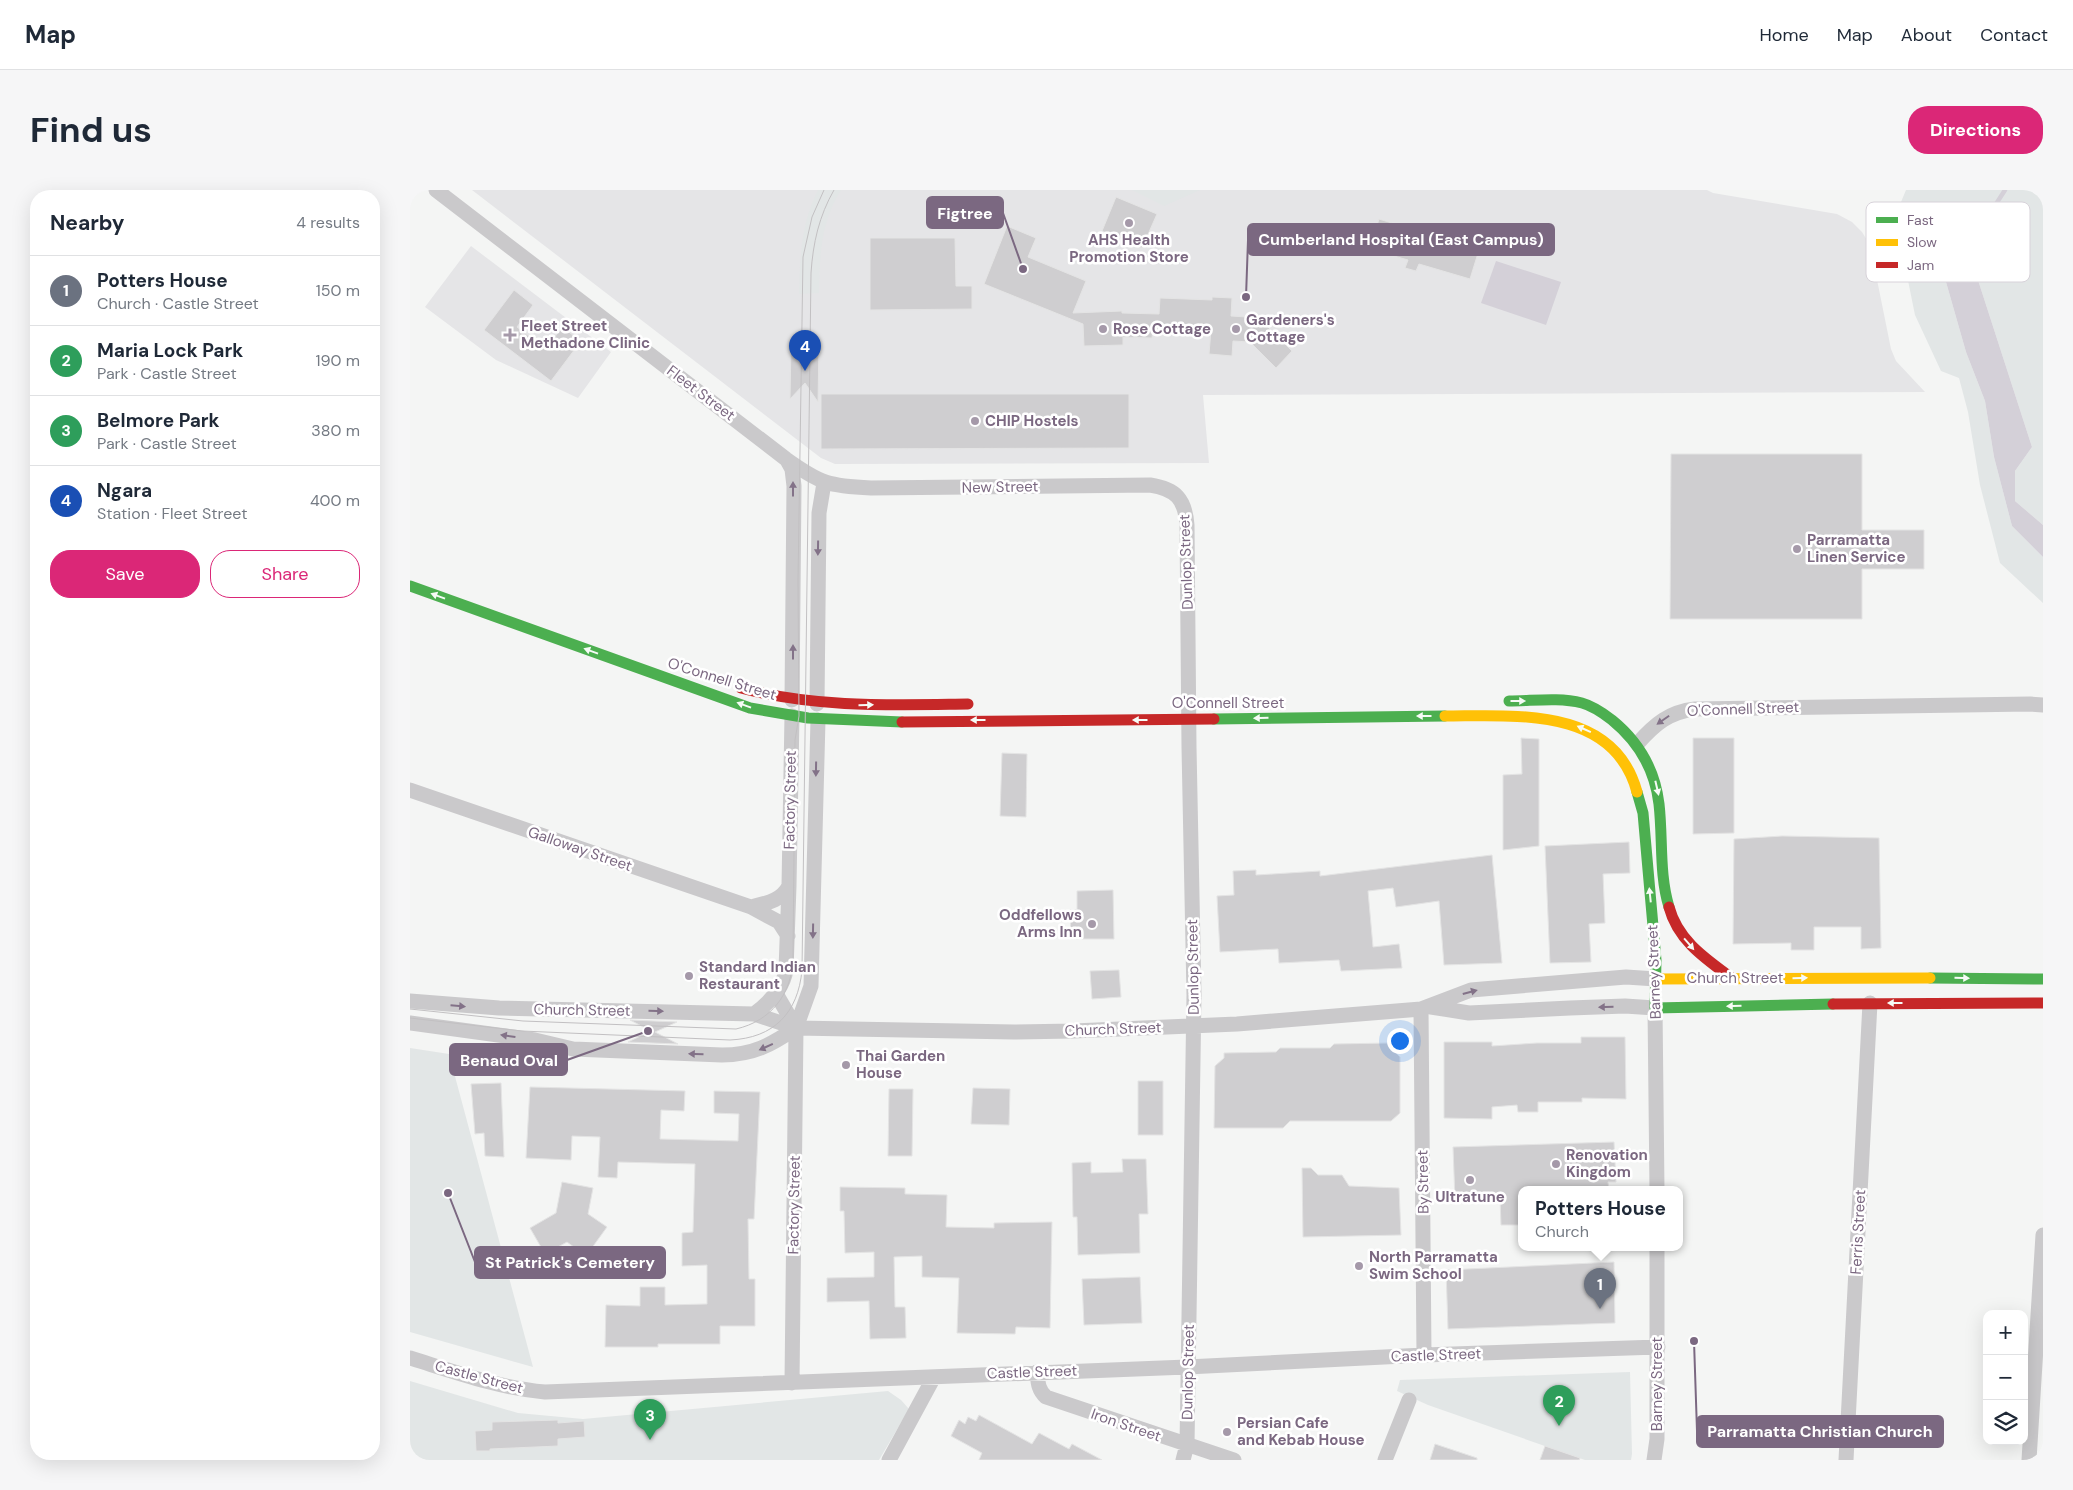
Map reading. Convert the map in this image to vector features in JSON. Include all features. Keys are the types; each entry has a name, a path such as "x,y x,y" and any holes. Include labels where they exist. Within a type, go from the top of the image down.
{"main road":[{"name":"O'Connell Street","path":"410,586 750,708 792,708 817,704 981,704"},
{"name":"O'Connell Street","path":"726,683 754,692 818,720 906,722 1534,716 1568,722 1590,731 1615,749 1622,758"},
{"path":"1500,701 1566,700 1583,704 1594,708 1611,720 1638,744"},
{"name":"Barney Street","path":"1638,744 1653,774 1659,799 1666,896 1674,922 1691,948 1733,979"},
{"name":"Barney Street","path":"1622,758 1633,776 1640,795 1643,813 1656,960 1654,1008"},
{"name":"Church Street","path":"1656,979 1862,977 2043,979"},
{"name":"Church Street","path":"1654,1008 1870,1003 2043,1002"}],"street":[{"name":"Fleet Street","path":"436,190 786,459 824,483"},
{"name":"Factory Street","path":"777,992 785,974 790,886 793,474 786,459"},
{"name":"New Street","path":"824,483 838,487 889,488 1150,485 1174,493"},
{"path":"817,704 819,512 824,483"},
{"name":"Dunlop Street","path":"1174,493 1182,501 1188,525 1194,1026 1187,1445 1183,1460"},
{"name":"O'Connell Street","path":"1638,744 1668,717 1679,711 1696,709 2043,705"},
{"name":"Factory Street","path":"792,1383 796,1028 811,986 818,720"},
{"name":"Galloway Street","path":"410,790 751,907 779,922 788,936"},
{"path":"751,907 778,900 790,886"},
{"name":"Church Street","path":"1426,1008 1471,990 1626,977 1656,979"},
{"path":"777,992 778,998 796,1028"},
{"path":"754,1014 763,1008 777,992"},
{"name":"Church Street","path":"410,1001 490,1007 754,1014 796,1028 1014,1032 1237,1024 1426,1008 1469,1014 1625,1006 1654,1008"},
{"name":"Ferris Street","path":"1846,1460 1870,1003"},
{"name":"By Street","path":"1424,1355 1426,1008"},
{"name":"Barney Street","path":"1654,1008 1657,1186"},
{"name":"Church Street","path":"410,1023 535,1040 573,1049 722,1055 740,1054 765,1048 796,1028"},
{"path":"2028,1460 2043,1235"},
{"name":"Barney Street","path":"1654,1460 1657,1439 1657,1251"},
{"name":"Castle Street","path":"410,1358 519,1390 545,1392 1187,1367 1424,1355 1658,1348"},
{"name":"Iron Street","path":"1038,1372 1039,1387 1041,1393 1046,1397 1234,1460"},
{"path":"889,1460 934,1377"},
{"path":"1385,1460 1409,1400"}],"shaded area":[{"path":"472,190 1707,190 1713,193 1837,214 1852,222 1866,238 1866,282 1877,282 1891,349 1896,361 1925,392 1203,395 1209,463 835,464 821,458"},
{"path":"818,190 841,190 829,215 822,240 819,293 799,294 801,254 805,228 812,202"},
{"path":"1132,190 1200,190 1164,206"},
{"path":"1906,190 2043,190 2043,525 2015,501 2015,471 2032,447 1979,282 2030,282 2030,202 1901,202"},
{"path":"471,246 611,352 578,398 496,360 425,307"},
{"path":"1496,261 1561,282 1546,325 1481,303"},
{"path":"1908,282 1946,282 1966,352 1985,401 1994,457 2012,526 2043,557 2043,603 2000,563 1980,485 1968,412 1959,378 1941,371 1915,315"},
{"path":"1946,282 1979,282 2032,447 2015,471 2015,501 2043,525 2043,557 2012,526 1994,457 1985,401 1966,352"},
{"path":"410,1048 449,1054 533,1367 410,1332"},
{"path":"1630,1372 1631,1460 1585,1460 1428,1405 1397,1391 1400,1380"},
{"path":"410,1381 518,1413 583,1419 888,1391 901,1400 909,1409 879,1460 410,1460"}],"building":[{"name":"AHS Health Promotion Store","path":"1116,197 1157,214 1142,248 1102,231"},
{"path":"1379,219 1479,250 1470,279 1419,264 1416,271 1405,268 1408,260 1370,249"},
{"path":"1007,226 1036,238 1028,257 1086,281 1073,313 1122,311 1122,313 1159,314 1160,298 1212,300 1212,297 1232,298 1231,316 1262,318 1262,321 1292,351 1276,368 1250,342 1233,341 1232,356 1209,354 1211,330 1153,326 1152,338 1123,337 1123,345 1084,346 1083,324 984,284"},
{"path":"870,238 955,238 956,286 972,286 972,309 870,310"},
{"name":"Fleet Street Methadone Clinic","path":"514,290 533,305 517,327 546,349 562,327 581,341 551,381 484,330"},
{"path":"791,344 807,356 819,344 818,402 805,383 790,399"},
{"name":"CHIP Hostels","path":"821,394 1129,394 1129,448 821,449"},
{"name":"Parramatta Linen Service","path":"1671,454 1862,454 1862,530 1924,530 1924,569 1862,569 1862,619 1670,619"},
{"path":"1521,738 1539,739 1539,846 1503,850 1503,775 1522,774"},
{"path":"1693,738 1734,738 1734,833 1693,834"},
{"path":"1002,753 1027,754 1026,817 1000,816"},
{"path":"1782,836 1879,838 1881,948 1861,949 1861,927 1814,927 1814,950 1791,950 1791,943 1733,944 1734,839"},
{"path":"1629,842 1630,873 1603,874 1605,923 1589,924 1591,962 1550,963 1545,846"},
{"path":"1492,855 1502,963 1444,965 1439,901 1396,907 1393,888 1368,891 1373,947 1399,944 1402,968 1341,971 1339,960 1279,963 1278,949 1220,952 1217,896 1234,895 1233,871 1256,870 1256,875 1320,871 1320,876"},
{"name":"Oddfellows Arms Inn","path":"1113,890 1114,939 1071,939 1070,910 1077,910 1077,891"},
{"path":"1119,970 1121,997 1092,999 1090,971"},
{"path":"630,1020 677,1022 655,1032 678,1044 628,1042 651,1031"},
{"path":"1581,1037 1625,1037 1626,1099 1582,1098 1582,1102 1538,1102 1538,1112 1518,1112 1517,1105 1492,1107 1492,1119 1444,1118 1444,1042 1492,1042 1492,1046 1581,1043"},
{"path":"1390,1043 1391,1048 1400,1057 1400,1113 1391,1121 1290,1121 1283,1128 1214,1128 1215,1066 1224,1058 1224,1053 1276,1052 1280,1048 1330,1048 1334,1044"},
{"path":"1138,1081 1163,1081 1163,1135 1138,1135"},
{"path":"501,1083 504,1157 485,1156 484,1133 475,1134 471,1084"},
{"path":"530,1087 685,1091 684,1111 661,1110 660,1139 738,1141 739,1114 714,1113 714,1091 760,1092 754,1219 748,1219 749,1279 755,1279 755,1326 720,1326 720,1344 658,1344 658,1347 605,1347 606,1305 640,1306 640,1287 665,1287 665,1305 707,1304 707,1265 682,1266 682,1233 693,1232 695,1164 618,1162 617,1178 598,1177 600,1137 572,1136 571,1160 526,1158"},
{"path":"973,1088 1010,1089 1009,1125 971,1124"},
{"path":"889,1089 913,1089 912,1156 888,1156"},
{"path":"1614,1142 1616,1182 1608,1182 1608,1186 1518,1186 1518,1225 1501,1225 1500,1197 1455,1200 1453,1147"},
{"path":"1122,1159 1146,1159 1148,1214 1139,1214 1140,1253 1078,1255 1077,1217 1073,1217 1072,1163 1091,1162 1091,1173 1123,1172"},
{"path":"1302,1168 1311,1168 1318,1175 1342,1175 1349,1186 1399,1188 1401,1235 1303,1237"},
{"path":"562,1182 593,1188 588,1214 607,1227 586,1256 567,1242 545,1254 530,1228 556,1213"},
{"path":"840,1187 905,1188 905,1194 947,1195 946,1227 994,1228 994,1223 1052,1222 1050,1328 1016,1327 1015,1334 957,1333 959,1278 922,1277 922,1256 894,1257 895,1307 905,1307 906,1338 870,1339 869,1301 827,1302 827,1278 874,1277 874,1252 845,1253 844,1211 840,1211"},
{"path":"1614,1262 1615,1323 1448,1329 1446,1270"},
{"path":"1140,1277 1142,1323 1084,1325 1082,1279"},
{"path":"979,1415 1032,1444 1039,1433 1069,1449 1072,1444 1102,1460 979,1460 982,1453 951,1436 959,1420 965,1424 968,1417 976,1421"},
{"path":"558,1420 558,1423 584,1421 585,1437 558,1439 558,1446 476,1451 475,1431 492,1430 492,1422"},
{"path":"1435,1444 1477,1458 1477,1460 1430,1460"},
{"path":"1545,1446 1580,1458 1579,1460 1540,1460"}],"waterway":[{"path":"1997,202 2005,190"}],"tram line":[{"path":"410,1009 523,1021 736,1029 760,1020 769,1013 784,994 789,983 793,958 795,740 799,716 798,580 803,257 812,217 824,190"},
{"path":"410,1018 522,1031 730,1040 759,1034 771,1028 789,1011 800,985 802,970 811,273 813,251 818,230 824,210 834,190"}],"traffic: fast":[{"path":"410,586 750,708 808,718 902,722"},
{"path":"1509,701 1555,700 1586,704 1612,720 1638,747 1649,768 1657,792 1664,882 1669,907"},
{"path":"1214,719 1445,716"},
{"path":"1637,792 1643,813 1656,960 1655,1008 1833,1004"},
{"path":"1930,978 2043,979"}],"traffic: slow":[{"path":"1445,716 1530,717 1559,722 1585,730 1607,744 1625,764 1637,792"},
{"path":"1656,979 1930,978"}],"traffic: jam":[{"path":"741,688 797,699 825,702 882,705 968,704"},
{"path":"902,722 1214,719"},
{"path":"1669,907 1673,919 1686,939 1703,956 1733,979"},
{"path":"1833,1004 2043,1003"}],"place":[{"name":"AHS Health Promotion Store","path":"1129,223"},
{"name":"Figtree","path":"1023,269"},
{"name":"Cumberland Hospital (East Campus)","path":"1246,297"},
{"name":"Rose Cottage","path":"1103,329"},
{"name":"Gardeners's Cottage","path":"1236,329"},
{"name":"Fleet Street Methadone Clinic","path":"510,335"},
{"name":"Ngara","path":"805,371"},
{"name":"CHIP Hostels","path":"975,421"},
{"name":"Parramatta Linen Service","path":"1797,549"},
{"name":"Oddfellows Arms Inn","path":"1092,924"},
{"name":"Standard Indian Restaurant","path":"689,976"},
{"name":"Benaud Oval","path":"648,1031"},
{"name":"Thai Garden House","path":"846,1065"},
{"name":"Renovation Kingdom","path":"1556,1164"},
{"name":"Ultratune","path":"1470,1180"},
{"name":"St Patrick's Cemetery","path":"448,1193"},
{"name":"North Parramatta Swim School","path":"1359,1266"},
{"name":"Potters House","path":"1600,1309"},
{"name":"Parramatta Christian Church","path":"1694,1341"},
{"name":"Maria Lock Park","path":"1559,1426"},
{"name":"Persian Cafe and Kebab House","path":"1227,1432"},
{"name":"Belmore Park","path":"650,1440"}]}
